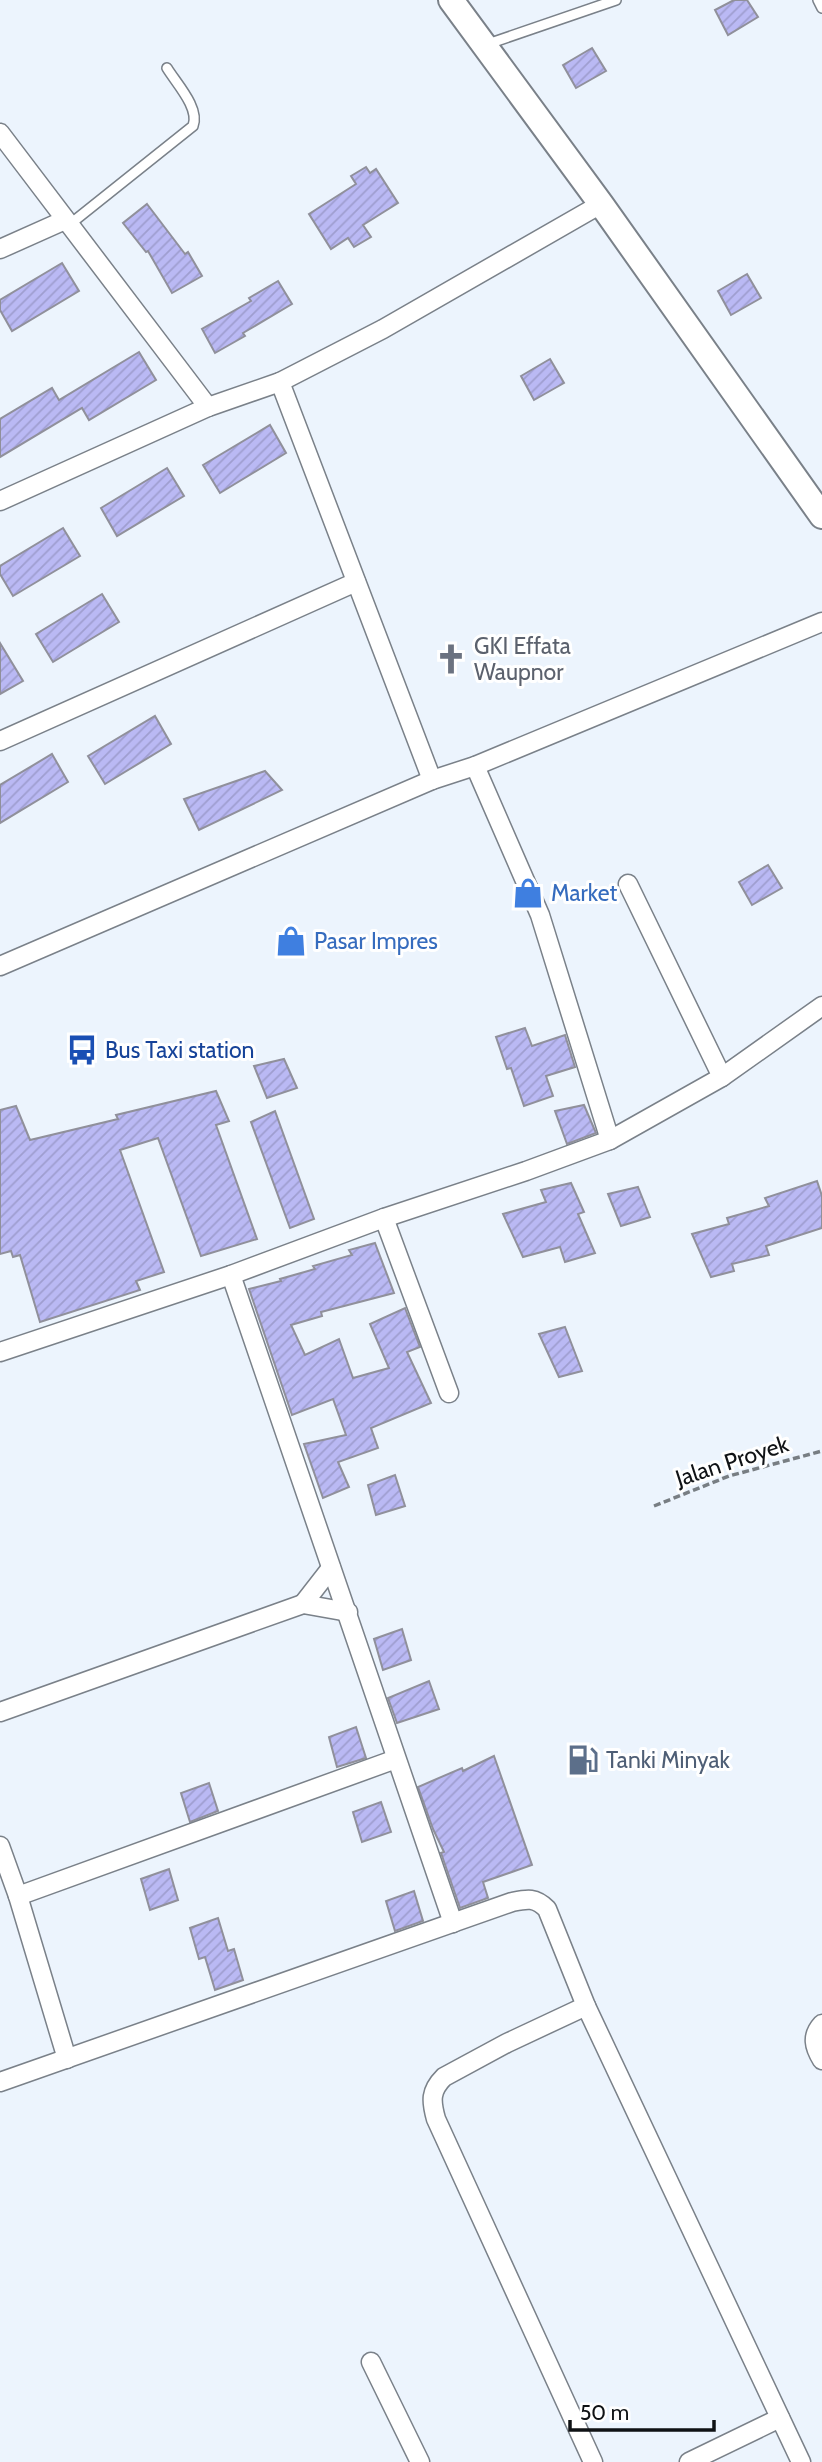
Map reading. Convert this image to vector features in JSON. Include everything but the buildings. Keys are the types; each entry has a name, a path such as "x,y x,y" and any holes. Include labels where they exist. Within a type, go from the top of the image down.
{"main road":[{"path":"451,0 601,204 822,516"}],"street":[{"path":"0,133 208,407"},
{"path":"0,501 208,407 280,382 383,329 601,204"},
{"path":"0,248 67,223"},
{"path":"280,382 432,780"},
{"path":"0,741 356,582"},
{"path":"0,966 432,780 475,766 822,622"},
{"path":"475,766 540,915 610,1140"},
{"path":"628,884 722,1077"},
{"path":"0,1352 231,1275 384,1218 610,1140 722,1077 822,1006"},
{"path":"384,1218 449,1393"},
{"path":"231,1275 453,1923"},
{"path":"303,1604 331,1568"},
{"path":"0,1712 303,1604 348,1612"},
{"path":"18,1896 396,1759"},
{"path":"0,1846 18,1896 67,2059"},
{"path":"0,2082 512,1902 530,1899 540,1902 547,1909 586,2006 801,2462"},
{"path":"586,2006 507,2043 444,2077 432,2095 436,2119 593,2462"},
{"path":"822,2024 814,2041 822,2060"},
{"path":"371,2362 420,2462"},
{"path":"689,2462 780,2418"}],"lane":[{"path":"484,46 616,0"},
{"path":"818,0 822,8"},
{"path":"67,223 193,126 194,111 167,68"}],"path":[{"name":"Jalan Proyek","path":"653,1506 729,1476 822,1451"}],"place":[{"name":"GKI Effata Waupnor","path":"451,659"},
{"name":"Market","path":"528,893"},
{"name":"Pasar Impres","path":"291,941"},
{"name":"Bus Taxi station","path":"82,1050"},
{"name":"Tanki Minyak","path":"583,1760"}]}
